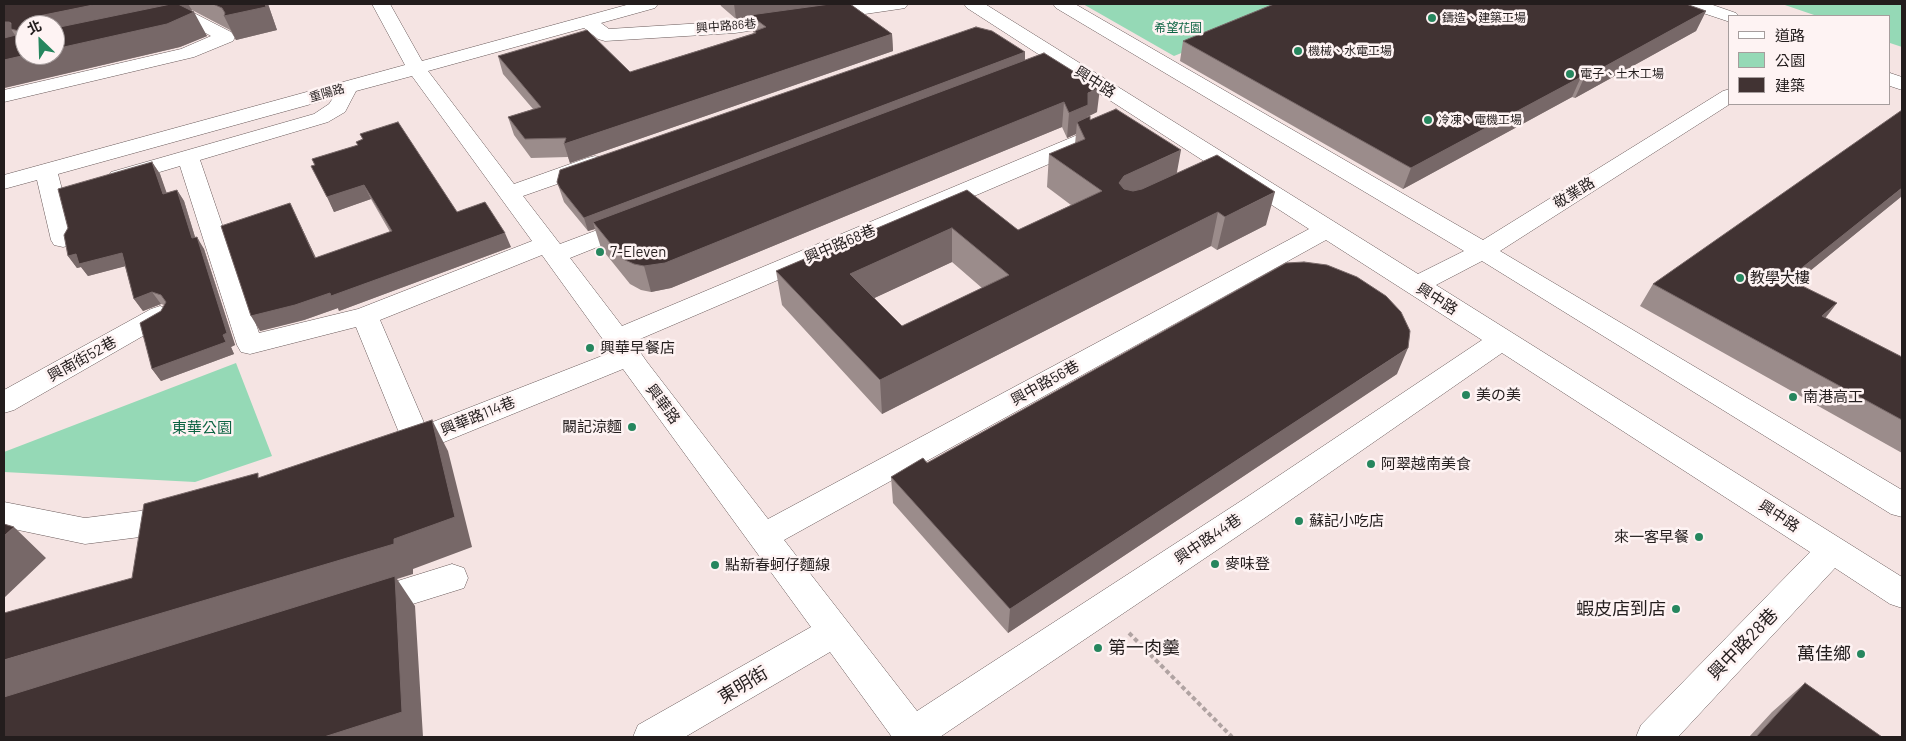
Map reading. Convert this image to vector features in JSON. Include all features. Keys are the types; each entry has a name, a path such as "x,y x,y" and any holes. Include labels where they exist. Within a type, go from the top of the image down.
{"street":[{"name":"興華路","path":"381,4 416,68 623,347 637,369 913,736"},
{"name":"重陽路","path":"4,182 650,4"},
{"name":"興中路86巷","path":"587,21 604,35 735,27 899,4"},
{"name":"興中路","path":"973,4 990,26 1050,64 1146,114 1221,173 1327,229 1902,594"},
{"path":"1062,4 1483,251 1902,504"},
{"path":"1694,4 1728,16"},
{"path":"4,96 187,53 226,37 189,11 142,28"},
{"path":"103,182 322,118 338,108 348,87"},
{"name":"敬業路","path":"1416,285 1483,251 1728,96"},
{"name":"興中路68巷","path":"623,347 1146,114"},
{"path":"188,157 250,345 365,316 550,250 649,218"},
{"path":"509,193 612,157"},
{"path":"46,170 63,240"},
{"name":"興中路56巷","path":"764,536 1327,229"},
{"name":"興南街52巷","path":"4,403 160,315"},
{"path":"365,316 417,441"},
{"name":"興中路44巷","path":"913,736 1503,340"},
{"name":"興華路114巷","path":"380,454 417,441 623,347"},
{"path":"4,515 85,531 140,524 200,508"},
{"name":"興中路28巷","path":"1654,737 1832,550"},
{"path":"337,613 452,578"},
{"name":"東明街","path":"651,737 834,631"}],"path":[{"path":"1104,608 1232,737"}],"green space":[{"name":"希望花園","path":"1083,4 1303,4 1174,56"},
{"path":"1782,4 1902,4 1902,47 1891,43 1891,15 1814,15"},
{"name":"東華公園","path":"236,363 272,456 195,482 4,472 4,452"}],"building":[{"path":"4,4 98,4 44,15 15,15 15,30 11,29 11,23 4,22"},
{"path":"171,4 178,4 194,12 167,24 65,47 65,26"},
{"path":"213,4 265,4 266,7 224,16 225,13 222,8"},
{"path":"830,4 850,4 892,34 564,144 566,138 525,139 508,117 541,107 498,56 587,30 630,72 756,33 755,31 766,27 750,15"},
{"path":"1274,4 1686,4 1706,11 1584,78 1581,77 1411,168 1183,41"},
{"path":"976,27 992,31 1025,52 584,218 557,182 560,170"},
{"path":"15,35 15,58 4,60 4,38"},
{"path":"1044,53 1100,88 1088,93 1088,105 1069,113 1064,102 665,263 644,266 623,259 593,222"},
{"path":"1116,109 1181,150 1124,176 1119,183 1124,189 1133,191 1142,189 1217,155 1275,192 1225,217 1218,212 880,380 776,271 967,190 1018,230 1102,191 1049,154 1085,139 1077,122 1090,116 1090,120","holes":["952,228 1009,275 902,326 850,274"]},
{"name":"教學大樓","path":"1902,110 1902,188 1788,279 1837,303 1822,316 1902,357 1902,420 1653,284"},
{"path":"398,122 457,212 485,202 505,233 331,296 330,293 295,305 251,316 221,226 290,203 315,258 392,231 364,185 327,197 311,166 315,165 312,159 358,145 356,142 363,139 360,134"},
{"path":"152,162 163,194 177,190 192,238 197,237 227,333 223,335 226,342 152,369 140,323 161,311 166,302 161,295 152,292 134,299 122,253 79,264 76,254 68,256 64,235 68,228 58,189"},
{"path":"1304,262 1327,265 1357,277 1386,296 1401,312 1410,331 1408,348 1010,609 891,477 923,458 927,463 1286,263"},
{"path":"432,420 455,517 394,539 394,544 4,660 4,613 132,578 144,504 258,473 258,478"},
{"path":"4,524 14,527 4,536"},
{"path":"395,576 402,712 324,737 4,737 4,697"},
{"path":"1805,683 1882,737 1756,737"}],"place":[{"name":"鑄造、建築工場","path":"1432,18"},
{"name":"機械、水電工場","path":"1298,51"},
{"name":"電子、土木工場","path":"1570,74"},
{"name":"冷凍、電機工場","path":"1428,120"},
{"name":"7-Eleven","path":"600,252"},
{"name":"教學大樓","path":"1740,278"},
{"name":"興華早餐店","path":"590,348"},
{"name":"美の美","path":"1466,395"},
{"name":"南港高工","path":"1793,397"},
{"name":"闞記涼麵","path":"632,427"},
{"name":"阿翠越南美食","path":"1371,464"},
{"name":"蘇記小吃店","path":"1299,521"},
{"name":"來一客早餐","path":"1699,537"},
{"name":"麥味登","path":"1215,564"},
{"name":"點新春蚵仔麵線","path":"715,565"},
{"name":"蝦皮店到店","path":"1676,609"},
{"name":"第一肉羹","path":"1098,648"},
{"name":"萬佳鄉","path":"1861,654"}]}
